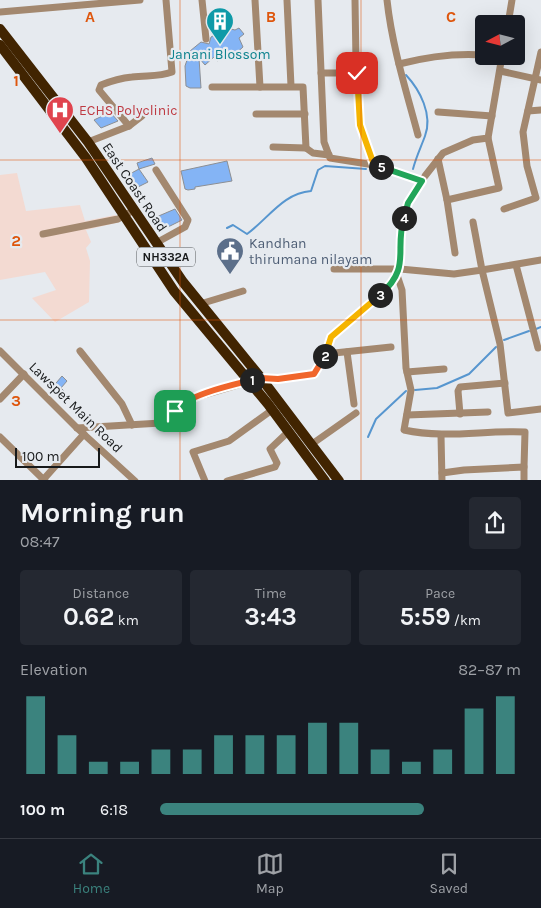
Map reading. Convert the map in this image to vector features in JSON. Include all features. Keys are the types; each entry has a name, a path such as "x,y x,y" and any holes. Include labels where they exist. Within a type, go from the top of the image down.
{"highway":[{"name":"East Coast Road","path":"0,29 88,142 200,304 261,378 339,480"},
{"name":"East Coast Road","path":"0,45 86,158 174,291 249,380 325,480"}],"street":[{"path":"0,12 140,0"},
{"path":"129,126 99,90 101,85 115,80 132,77 161,76 172,72 166,0"},
{"path":"202,0 206,39"},
{"path":"255,0 260,87"},
{"path":"287,0 290,86"},
{"path":"318,0 324,142 330,158 374,165 422,181"},
{"path":"355,0 360,125 374,165"},
{"path":"387,0 389,22 418,135"},
{"path":"510,15 512,0"},
{"path":"504,210 536,198 527,166 523,132 538,80 541,52"},
{"path":"399,64 416,60 475,54"},
{"path":"446,200 499,188 488,138 501,65"},
{"path":"500,71 538,80"},
{"path":"321,73 357,73"},
{"path":"212,87 304,87 306,148"},
{"path":"528,111 541,110"},
{"path":"438,112 492,116"},
{"path":"256,114 305,114"},
{"path":"88,142 129,126 142,116"},
{"path":"488,138 473,140 443,154 408,203 401,228 398,272 402,290 407,372 411,390 404,430 440,435 525,432 524,480"},
{"path":"273,147 306,148 313,153 329,155"},
{"path":"438,160 455,253"},
{"path":"156,170 188,220 184,227 156,242"},
{"path":"43,234 124,216 134,210"},
{"path":"473,222 482,270 500,344 508,413 541,409"},
{"path":"334,269 454,274 541,260"},
{"path":"516,265 538,348"},
{"path":"78,428 161,423 169,419 180,403 249,380 261,378 278,379 314,374 325,354 331,337 392,284 398,272"},
{"path":"200,304 244,291"},
{"path":"325,354 391,347"},
{"name":"Lawspet Main Road","path":"0,351 84,434 135,480"},
{"path":"80,351 122,404 132,424"},
{"path":"347,352 354,404"},
{"path":"407,372 444,369"},
{"path":"0,399 24,374"},
{"path":"460,414 458,391 460,386 505,383"},
{"path":"205,480 193,452 229,441 272,410"},
{"path":"407,415 488,412"},
{"path":"312,444 356,413"},
{"path":"227,480 275,467 277,463 270,449 289,431"},
{"path":"0,437 43,480 84,434"},
{"path":"440,435 442,477 524,467"}],"shaded area":[{"path":"17,173 26,211 80,205 85,221 115,215 120,222 86,230 91,242 86,248 90,261 89,302 55,322 32,298 56,290 45,272 0,280 0,175"}],"building":[{"name":"Janani Blossom","path":"227,28 235,30 239,28 244,34 239,38 243,47 233,56 230,54 217,61 214,57 205,65 199,58 201,88 186,86 185,66 188,57 194,56 190,51 201,42 209,44 211,37"},
{"path":"110,112 118,121 101,128 94,120"},
{"path":"152,158 155,164 139,169 137,163"},
{"path":"227,161 232,181 195,187 195,189 185,189 181,171"},
{"path":"139,169 148,182 134,189 126,176"},
{"path":"175,209 182,220 160,231 154,218"},
{"path":"62,376 67,381 61,388 65,392 61,397 51,389"}],"waterway":[{"path":"406,75 424,103 427,120 425,136 413,169"},
{"path":"227,228 233,225 247,234 292,196 311,191 318,170 325,166 366,169"},
{"path":"536,329 541,327"},
{"path":"504,340 529,331"},
{"path":"415,390 437,388 469,374 496,347"},
{"path":"368,437 376,419 406,391"}],"place":[{"name":"Janani Blossom","path":"220,45"},
{"name":"ECHS Polyclinic","path":"60,134"},
{"name":"Kandhan thirumana nilayam","path":"230,275"}],"route":[{"path":"175,411 180,403 249,380 261,378 278,379 314,374 323,361 331,337 392,284 400,268 401,228 408,203 422,181 374,165 360,125 357,73"}]}
